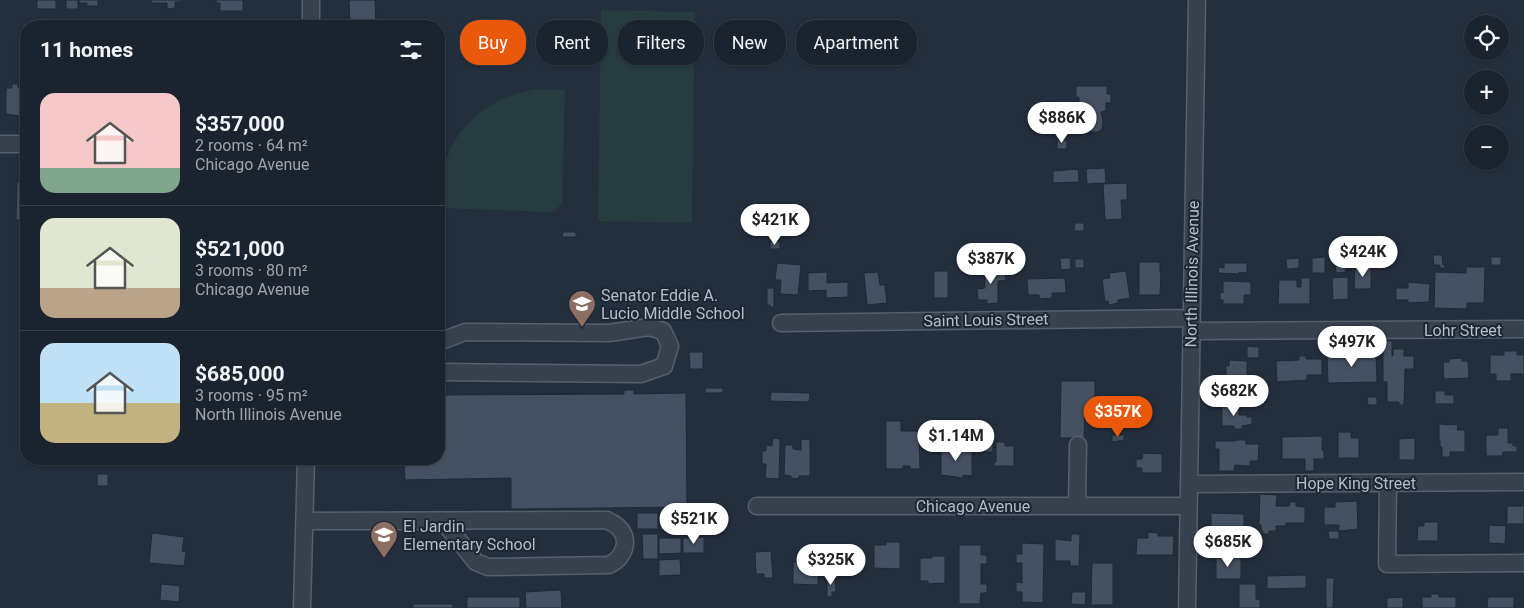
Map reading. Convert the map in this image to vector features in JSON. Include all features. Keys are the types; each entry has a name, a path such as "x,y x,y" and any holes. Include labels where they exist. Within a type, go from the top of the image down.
{"street":[{"path":"311,0 311,20"},
{"name":"North Illinois Avenue","path":"1187,608 1197,0"},
{"path":"0,144 20,144"},
{"name":"Saint Louis Street","path":"781,323 1191,324"},
{"name":"Lohr Street","path":"1191,324 1524,329"},
{"path":"445,340 465,332 609,334 649,327 663,331 670,346 664,366 641,374 445,372"},
{"path":"1077,506 1078,445"},
{"path":"302,608 306,465"},
{"path":"1388,482 1387,564 1524,563"},
{"name":"Hope King Street","path":"1189,484 1524,482"},
{"name":"Chicago Avenue","path":"757,506 1188,506"},
{"path":"304,521 607,520 618,526 624,535 625,544 623,554 618,561 609,566 488,566 476,562 443,521"}],"green space":[{"path":"601,10 695,12 695,20 618,20 618,65 694,65 692,223 598,221 600,65 608,65 608,20 601,20"},
{"path":"535,89 565,90 562,204 553,212 445,208 445,163 452,146 476,116 493,104 513,95"}],"building":[{"path":"37,0 56,0 56,9 37,9"},
{"path":"66,0 78,0 78,9 66,9"},
{"path":"79,0 98,0 98,6 87,6 87,3 79,3"},
{"path":"151,0 181,0 181,2 175,2 175,8 167,9 167,3 151,3"},
{"path":"216,0 243,0 243,11 220,11 220,3 216,3"},
{"path":"349,0 375,0 376,20 350,20"},
{"path":"12,84 18,84 18,88 20,88 20,116 6,114 6,88 12,88"},
{"path":"1076,86 1107,86 1107,94 1111,94 1111,103 1106,103 1106,111 1101,112 1102,129 1098,132 1090,132 1086,129 1067,129 1067,114 1082,114 1082,109 1079,109 1079,97 1076,97"},
{"path":"1042,102 1055,102 1055,115 1042,115"},
{"path":"1057,140 1067,140 1067,149 1057,149"},
{"path":"1105,168 1106,183 1087,184 1086,169"},
{"path":"1078,169 1079,182 1053,183 1053,171"},
{"path":"17,182 20,182 20,220 16,220"},
{"path":"1127,183 1127,200 1121,200 1122,219 1105,220 1103,184"},
{"path":"1075,223 1084,223 1084,231 1074,231"},
{"path":"563,232 576,232 576,237 562,237"},
{"path":"770,242 780,242 780,249 770,249"},
{"path":"1433,255 1442,255 1445,268 1440,268 1440,265 1434,265"},
{"path":"1325,257 1325,273 1312,273 1312,258"},
{"path":"1491,257 1501,257 1501,265 1491,265"},
{"path":"1060,258 1070,258 1071,269 1061,270"},
{"path":"1299,258 1299,268 1287,269 1286,259"},
{"path":"1075,259 1084,259 1084,268 1075,268"},
{"path":"1139,262 1160,262 1160,295 1139,295"},
{"path":"777,263 801,265 798,295 780,294 781,280 775,280"},
{"path":"1224,263 1247,263 1247,273 1218,273 1219,267 1224,268"},
{"path":"1346,265 1346,272 1336,273 1335,266"},
{"path":"997,266 997,272 1005,272 1006,280 998,281 998,303 987,304 987,300 978,300 977,289 985,288 984,267"},
{"path":"1355,266 1371,266 1371,289 1354,289"},
{"path":"1466,267 1485,267 1484,303 1467,303 1467,309 1434,308 1435,272 1466,273"},
{"path":"934,271 948,271 948,298 934,298"},
{"path":"1126,271 1130,298 1118,300 1118,303 1109,305 1108,301 1105,302 1102,279 1110,278 1109,273"},
{"path":"827,272 827,283 848,282 848,297 826,298 826,290 808,291 808,273"},
{"path":"878,272 880,285 885,285 887,303 867,305 864,273"},
{"path":"1348,277 1348,299 1333,300 1332,278"},
{"path":"1065,278 1066,293 1052,293 1052,298 1039,299 1039,295 1028,295 1027,279"},
{"path":"1301,278 1310,278 1310,304 1278,304 1279,280 1297,280 1297,287 1301,287"},
{"path":"1223,281 1251,282 1251,295 1244,295 1244,304 1223,304 1223,300 1220,300 1220,292 1223,293"},
{"path":"1408,282 1430,284 1429,302 1408,303 1408,300 1396,300 1396,288 1408,288"},
{"path":"767,288 774,288 774,307 767,305"},
{"path":"1383,341 1392,341 1392,356 1393,349 1404,349 1404,356 1414,356 1414,369 1405,369 1404,405 1399,405 1399,402 1387,402 1387,382 1383,382"},
{"path":"1247,346 1259,347 1259,358 1247,358"},
{"path":"1346,351 1356,351 1356,355 1376,354 1377,382 1328,383 1327,356 1347,355"},
{"path":"1504,351 1517,351 1517,355 1524,355 1524,374 1511,374 1511,381 1496,381 1496,374 1490,374 1490,355 1504,355"},
{"path":"689,352 703,352 703,369 690,369"},
{"path":"1299,356 1306,356 1306,359 1322,359 1322,375 1307,375 1307,380 1277,382 1276,361 1299,360"},
{"path":"1462,358 1462,361 1468,361 1469,378 1444,379 1443,362 1449,362 1449,359"},
{"path":"1229,360 1247,361 1247,385 1226,381 1226,366 1229,366"},
{"path":"1061,381 1095,381 1095,406 1085,406 1084,438 1060,438"},
{"path":"705,388 723,388 723,393 705,393"},
{"path":"624,390 634,390 634,394 686,393 687,507 511,509 511,478 405,480 404,465 445,465 445,395 624,394"},
{"path":"1435,391 1445,391 1445,395 1454,395 1454,404 1435,404"},
{"path":"771,392 810,393 809,402 770,401"},
{"path":"1367,397 1377,397 1377,405 1368,405"},
{"path":"1239,404 1239,415 1252,417 1252,424 1242,426 1242,429 1234,429 1234,426 1222,426 1222,405"},
{"path":"886,421 901,421 901,431 919,431 920,469 910,469 910,466 903,466 903,469 886,469"},
{"path":"1439,424 1458,425 1457,430 1465,430 1465,452 1450,452 1450,457 1442,457"},
{"path":"1498,428 1508,428 1508,443 1513,443 1513,446 1517,446 1517,452 1503,452 1503,456 1486,456 1486,435 1498,435"},
{"path":"1338,432 1351,432 1351,438 1359,438 1359,458 1338,458"},
{"path":"1112,435 1124,435 1124,440 1112,442"},
{"path":"985,436 993,437 993,452 985,452"},
{"path":"1322,436 1324,459 1314,459 1314,471 1305,471 1305,459 1282,459 1282,437"},
{"path":"773,438 780,439 779,479 765,478 766,464 762,464 762,451 766,451 766,445 772,446"},
{"path":"1415,438 1415,460 1399,460 1399,439"},
{"path":"801,439 810,440 810,476 799,476 798,479 791,478 791,476 784,475 785,445 793,445 793,449 801,450"},
{"path":"1246,440 1246,444 1259,444 1258,461 1250,461 1250,466 1235,465 1234,471 1219,471 1219,449 1215,449 1215,441"},
{"path":"996,442 1005,442 1005,446 1014,446 1014,466 994,466 994,462 996,462"},
{"path":"941,445 951,445 951,450 972,450 972,476 963,475 963,478 941,475"},
{"path":"1143,453 1162,454 1162,473 1142,473 1142,468 1136,468 1136,459 1142,459"},
{"path":"97,474 108,474 108,486 97,486"},
{"path":"1260,494 1277,495 1276,506 1289,506 1290,502 1296,502 1296,506 1305,507 1305,523 1286,523 1286,526 1276,526 1276,531 1269,531 1269,534 1263,534 1261,525 1259,525"},
{"path":"1357,501 1358,529 1339,531 1339,525 1324,525 1324,507 1335,507 1335,502"},
{"path":"1507,506 1524,506 1524,524 1507,524"},
{"path":"637,513 658,513 658,529 637,529"},
{"path":"1211,513 1244,514 1244,531 1238,531 1238,533 1211,532"},
{"path":"659,514 681,514 681,530 660,530"},
{"path":"687,514 708,514 708,530 687,530"},
{"path":"1424,522 1438,522 1438,541 1417,541 1418,526 1424,526"},
{"path":"1489,525 1506,526 1505,544 1489,543"},
{"path":"1328,531 1339,531 1339,539 1329,539"},
{"path":"1148,532 1158,533 1158,536 1174,536 1173,555 1136,555 1137,538 1148,538"},
{"path":"152,533 184,537 182,551 186,552 184,566 149,563"},
{"path":"642,534 658,534 658,559 643,559"},
{"path":"1071,534 1080,534 1079,566 1070,566 1070,561 1055,561 1055,539 1071,541"},
{"path":"1256,535 1257,546 1243,547 1243,536"},
{"path":"704,537 704,553 683,553 683,538"},
{"path":"659,538 681,538 681,553 659,554"},
{"path":"886,542 900,542 900,569 874,568 874,545 886,545"},
{"path":"1022,543 1044,544 1043,603 1022,602 1022,592 1016,592 1016,582 1022,583 1022,563 1016,563 1016,554 1022,554"},
{"path":"959,545 981,545 981,555 987,555 987,564 981,564 981,584 987,584 987,593 981,593 980,604 959,604"},
{"path":"831,546 845,546 845,565 838,565 838,574 831,574"},
{"path":"771,551 773,578 764,578 764,574 756,574 755,552"},
{"path":"932,556 945,556 945,583 928,584 928,581 920,581 920,558 932,558"},
{"path":"1216,558 1241,558 1241,579 1216,579"},
{"path":"680,559 681,575 659,576 659,560"},
{"path":"793,562 819,563 818,585 793,584"},
{"path":"1092,563 1113,563 1113,605 1091,605"},
{"path":"1306,575 1306,588 1267,589 1267,576"},
{"path":"835,576 836,592 832,592 832,597 827,597 827,577"},
{"path":"1326,578 1334,578 1333,608 1326,608"},
{"path":"161,584 180,586 179,602 160,600"},
{"path":"1239,584 1256,584 1256,599 1260,600 1260,608 1239,608"},
{"path":"561,590 562,608 526,608 525,592"},
{"path":"1072,592 1086,592 1085,605 1071,604"},
{"path":"1431,594 1439,594 1439,597 1456,597 1456,608 1422,608 1422,597 1431,597"},
{"path":"467,597 520,597 520,608 467,608"},
{"path":"1403,597 1403,608 1387,608 1387,598"},
{"path":"1488,597 1514,597 1514,608 1487,608"},
{"path":"413,604 453,604 453,608 413,608"}],"place":[{"name":"Senator Eddie A. Lucio Middle School","path":"582,328"},
{"name":"El Jardin Elementary School","path":"384,559"}]}
